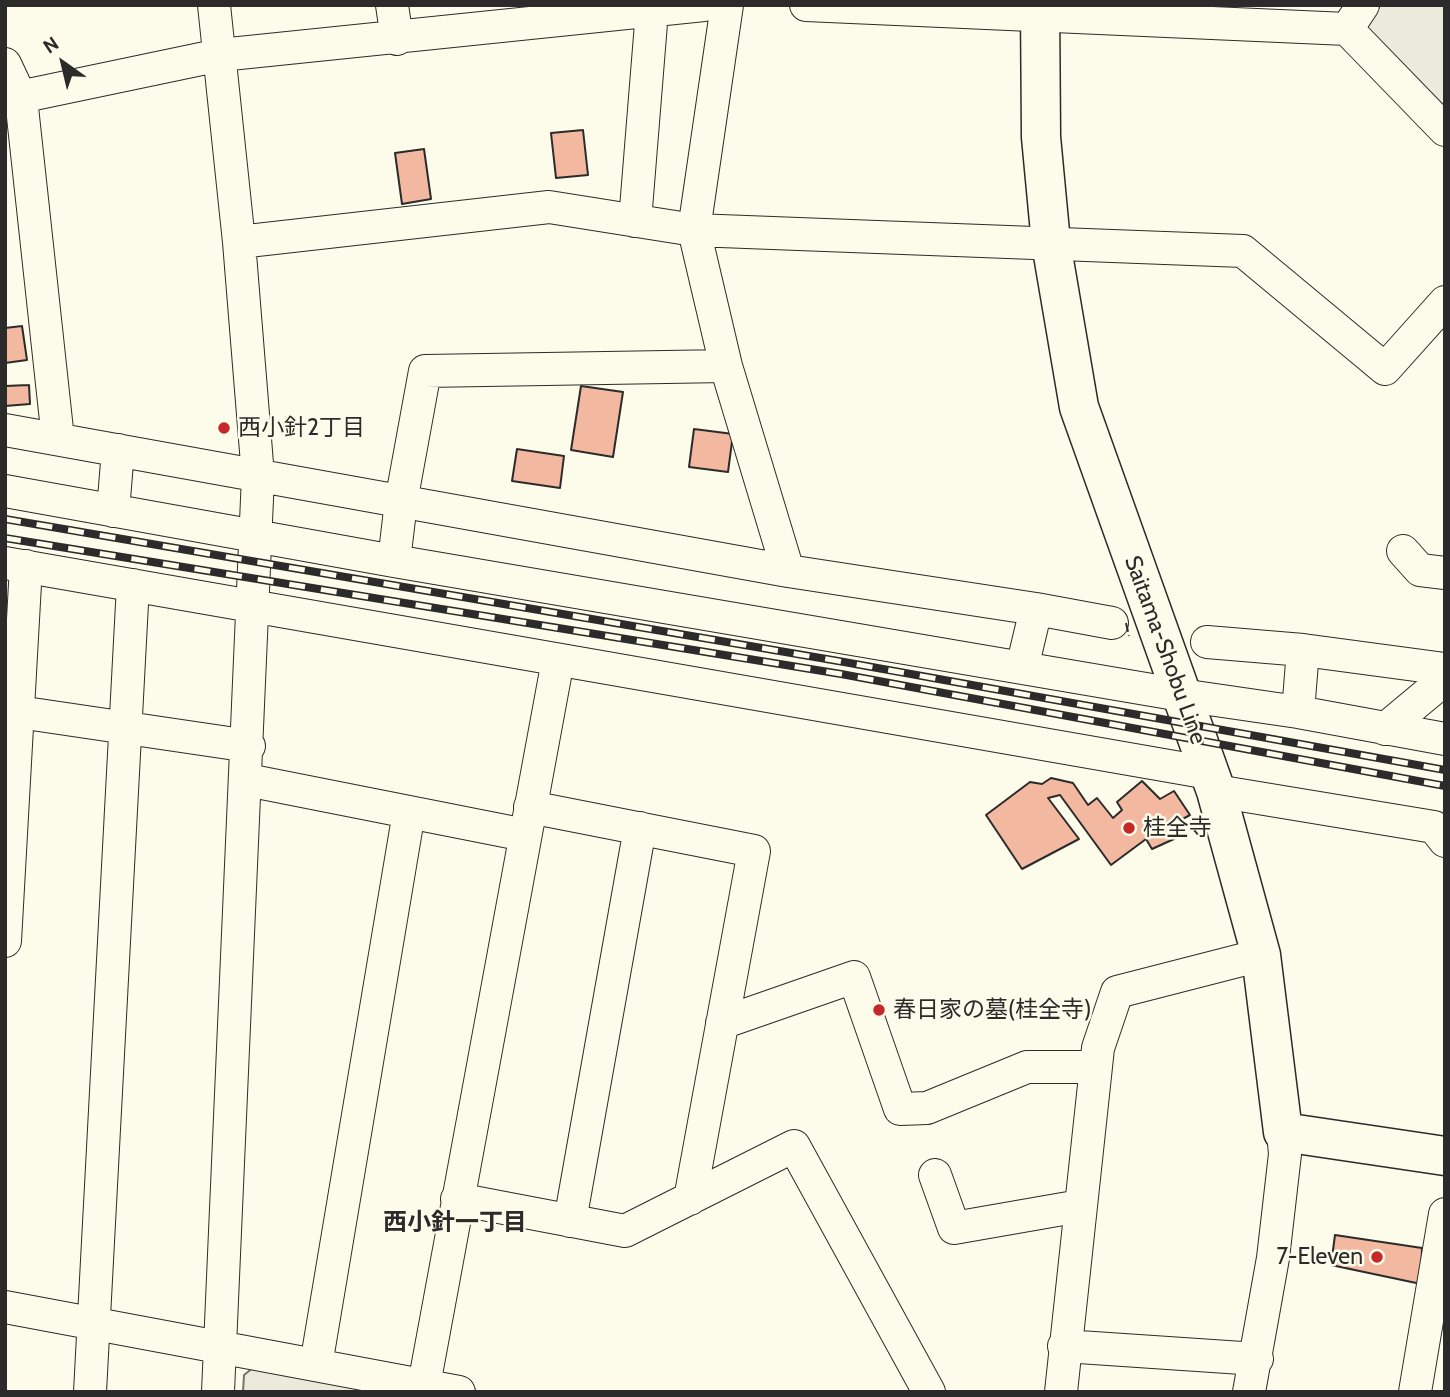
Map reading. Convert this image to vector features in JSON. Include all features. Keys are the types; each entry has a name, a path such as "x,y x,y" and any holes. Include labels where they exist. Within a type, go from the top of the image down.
{"main road":[{"name":"Saitama-Shobu Line","path":"1040,11 1041,137 1051,243 1079,407 1213,782 1261,955 1283,1132"},
{"path":"1283,1132 1445,1156"}],"street":[{"path":"214,5 239,242 258,476 247,780 218,1392"},
{"path":"392,5 397,39"},
{"path":"13,99 219,55 397,39 704,5"},
{"path":"727,5 694,230 726,366 788,571"},
{"path":"806,5 1355,17 1445,130"},
{"path":"635,220 652,11"},
{"path":"5,64 13,99 58,439"},
{"path":"239,242 549,207 694,230 1243,251 1385,369 1445,302"},
{"path":"394,561 401,502 425,371 726,366"},
{"path":"5,430 788,571 1112,623"},
{"path":"113,511 118,450"},
{"path":"5,491 256,538 1181,695 1298,712 1445,739"},
{"path":"1403,551 1420,570 1445,573"},
{"path":"5,941 16,565 558,660 1213,782 1434,827 1445,841"},
{"path":"90,1392 133,585"},
{"path":"1022,668 1035,609"},
{"path":"1207,642 1303,650 1445,669"},
{"path":"1298,712 1303,650"},
{"path":"424,1385 558,660"},
{"path":"1385,729 1445,679"},
{"path":"11,711 248,746"},
{"path":"247,780 409,812 640,828 754,851 690,1199"},
{"path":"316,1366 409,812"},
{"path":"570,1221 640,828"},
{"path":"1061,1392 1098,1048 1117,992 1261,955"},
{"path":"722,1023 855,977 900,1109 927,1108 1027,1066 1096,1067"},
{"path":"1249,1392 1257,1359 1285,1154 1283,1132"},
{"path":"457,1199 625,1231 794,1146 929,1392"},
{"path":"935,1175 954,1228 1080,1206"},
{"path":"1415,1392 1435,1334 1445,1214"},
{"path":"5,1307 459,1392"},
{"path":"1064,1346 1257,1359"}],"shaded area":[{"path":"1380,5 1445,5 1445,115 1365,30"},
{"path":"254,1367 381,1392 243,1392 244,1375"}],"building":[{"path":"583,130 588,175 556,178 551,133"},
{"path":"424,149 431,199 402,204 395,153"},
{"path":"22,326 27,360 5,363 5,328"},
{"path":"29,385 30,404 5,406 5,386"},
{"path":"581,386 623,392 613,457 571,450"},
{"path":"694,429 733,434 728,472 689,467"},
{"path":"517,449 564,456 560,488 512,481"},
{"path":"1051,778 1073,783 1088,805 1097,798 1113,818 1122,810 1117,802 1142,781 1160,799 1174,791 1190,815 1168,827 1174,839 1152,849 1146,839 1111,865 1060,795 1048,798 1079,839 1022,869 986,815 1030,782 1042,784"},
{"name":"7-Eleven","path":"1335,1235 1422,1248 1421,1284 1331,1265"}],"railway":[{"path":"5,519 844,662 1445,770"},
{"path":"5,538 841,674 1445,786"}],"fence":[{"path":"1126,623 1129,636"}],"place":[{"name":"西小針2丁目","path":"224,428"},
{"name":"桂全寺","path":"1129,828"},
{"name":"春日家の墓(桂全寺)","path":"879,1010"},
{"name":"7-Eleven","path":"1377,1257"}],"district":[{"name":"西小針一丁目","path":"455,1223"}]}
